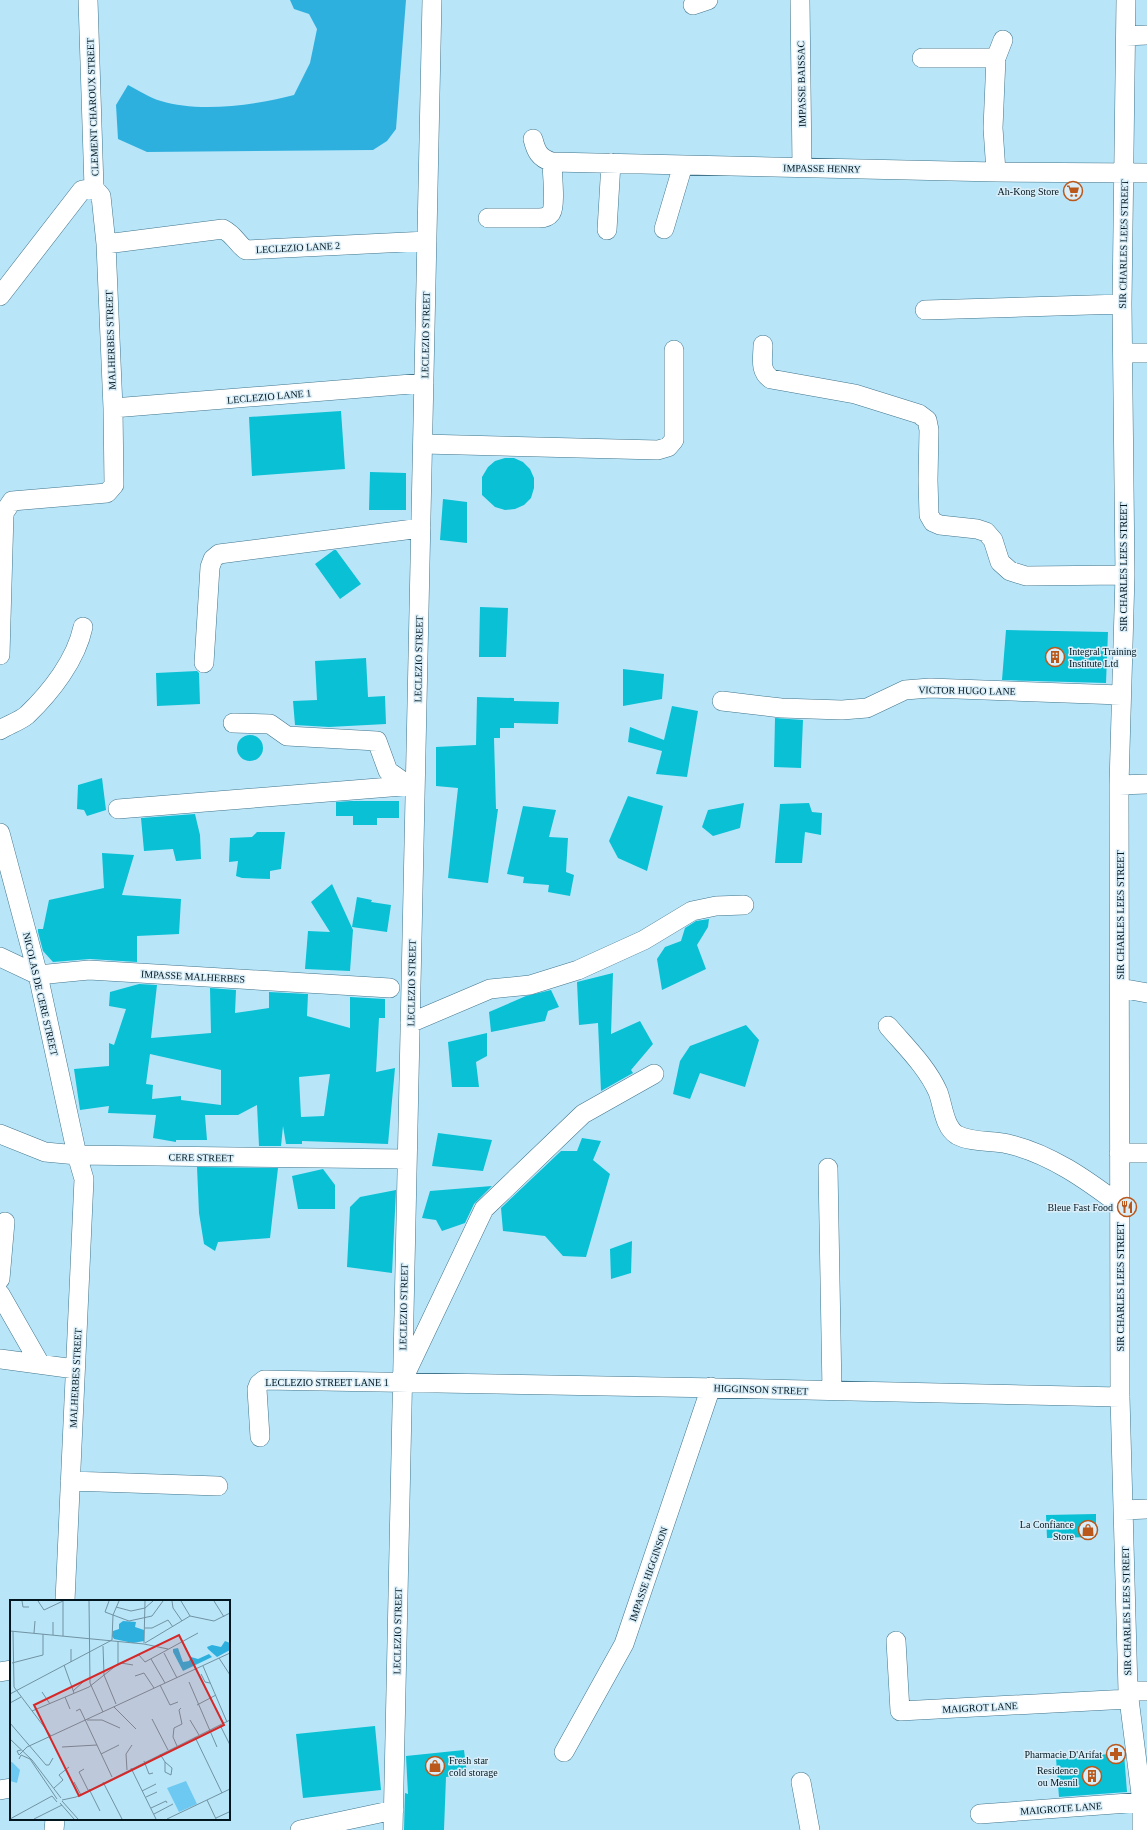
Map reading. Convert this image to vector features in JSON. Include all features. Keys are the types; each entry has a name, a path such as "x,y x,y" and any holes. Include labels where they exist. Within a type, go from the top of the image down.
{"street":[{"name":"CLEMENT CHAROUX STREET","path":"0,296 82,190 94,188 88,0"},
{"name":"LECLEZIO STREET","path":"393,1830 410,1024 412,785 421,528 432,0"},
{"name":"IMPASSE BAISSAC","path":"800,0 802,167"},
{"name":"SIR CHARLES LEES STREET","path":"1126,0 1125,172 1122,304 1125,575 1119,785 1120,1397 1129,1695 1142,1802 1142,1830"},
{"path":"1126,36 1147,35"},
{"path":"996,172 993,128 996,58 1003,40"},
{"path":"922,58 996,58"},
{"path":"488,218 540,218 546,217 551,213 553,206 552,162 543,159 538,154 532,139"},
{"name":"IMPASSE HENRY","path":"552,162 996,172 1147,173"},
{"path":"607,230 611,163"},
{"path":"664,229 683,165"},
{"name":"MALHERBES STREET","path":"0,655 4,513 12,501 107,493 114,484 113,408 106,244 102,196 94,188"},
{"name":"LECLEZIO LANE 2","path":"106,244 223,230 234,235 238,244 246,250 427,241"},
{"path":"925,310 1122,304"},
{"path":"763,345 762,369 764,374 771,379 855,394 919,414 927,420 929,430 929,515 933,522 940,525 976,529 986,532 993,540 1000,562 1010,571 1026,576 1125,575"},
{"path":"423,444 658,450 668,447 674,440 674,350"},
{"path":"1123,353 1147,353"},
{"name":"LECLEZIO LANE 1","path":"113,408 424,383"},
{"path":"204,663 210,567 213,559 220,554 421,528"},
{"path":"0,730 26,716 65,670 79,644 83,628"},
{"name":"VICTOR HUGO LANE","path":"722,701 781,708 842,710 868,708 905,690 930,688 1121,695"},
{"path":"234,723 270,724 287,736 377,741 388,771 412,785"},
{"path":"1119,785 1147,784"},
{"path":"118,809 412,785"},
{"name":"NICOLAS DE CERE STREET","path":"0,833 38,975 77,1155"},
{"path":"410,1024 490,988 530,985 578,970 644,940 692,911 716,906 744,905"},
{"path":"0,957 38,975"},
{"name":"IMPASSE MALHERBES","path":"38,975 89,970 390,988"},
{"path":"1120,988 1147,993"},
{"path":"888,1026 922,1066 938,1092 950,1128 957,1135 965,1138 1009,1144 1036,1153 1095,1186 1120,1205"},
{"path":"402,1382 484,1209 584,1114 654,1074"},
{"name":"CERE STREET","path":"0,1134 45,1152 77,1155 406,1159"},
{"path":"1119,1153 1147,1153"},
{"name":"MALHERBES STREET","path":"65,1600 84,1179 77,1155"},
{"path":"828,1168 832,1391"},
{"path":"0,1279 5,1222"},
{"path":"0,1294 40,1364"},
{"path":"0,1359 75,1369"},
{"name":"LECLEZIO STREET LANE 1","path":"260,1437 257,1389 259,1384 264,1380 402,1382"},
{"name":"HIGGINSON STREET","path":"402,1382 1120,1397"},
{"name":"IMPASSE HIGGINSON","path":"564,1752 624,1644 711,1388"},
{"path":"70,1480 218,1486"},
{"path":"1124,1510 1147,1509"},
{"name":"MAIGROT LANE","path":"896,1641 900,1710 1129,1695"},
{"path":"0,1672 10,1670"},
{"path":"1129,1695 1147,1691"},
{"path":"801,1782 810,1830"},
{"path":"0,1790 10,1788"},
{"name":"MAIGROTE LANE","path":"980,1814 1142,1802"},
{"path":"300,1830 394,1810"},
{"path":"54,1830 55,1820"}],"shaded area":[{"path":"290,0 406,0 396,129 387,141 373,150 147,152 118,139 116,105 128,85 157,100 192,107 228,106 263,102 294,95 310,63 317,29 309,14 294,9"}],"building":[{"path":"341,411 345,469 252,476 249,417"},
{"path":"505,458 514,458 523,462 530,469 534,478 534,488 531,498 524,505 515,509 505,510 495,507 482,495 482,477 488,467 495,461"},
{"path":"370,472 406,473 406,510 369,510"},
{"path":"443,499 467,502 467,543 440,540"},
{"path":"336,550 361,584 340,599 315,564"},
{"path":"480,607 508,608 506,657 479,657"},
{"name":"Integral Training Institute Ltd","path":"1006,630 1108,632 1106,683 1002,680"},
{"path":"366,658 368,697 385,696 386,724 329,727 295,725 293,701 317,700 315,661"},
{"path":"623,669 664,674 662,699 623,706"},
{"path":"197,671 199,673 200,704 157,706 156,673"},
{"path":"477,697 514,698 514,701 559,702 558,724 514,723 514,728 500,728 500,738 494,738 496,809 498,809 488,883 448,878 458,788 436,786 436,747 476,745"},
{"path":"672,706 698,711 687,777 656,774 662,751 628,742 630,727 664,740"},
{"path":"775,718 803,720 801,768 774,767"},
{"path":"250,735 259,739 263,748 259,757 250,761 241,757 237,748 241,739"},
{"path":"102,778 106,810 87,816 84,810 77,809 78,785"},
{"path":"628,796 663,806 647,871 618,858 609,841"},
{"path":"399,801 399,818 377,818 377,825 353,825 353,816 336,816 336,802"},
{"path":"744,803 740,828 713,836 702,827 708,810"},
{"path":"809,803 812,812 822,813 821,835 805,832 802,863 775,863 780,804"},
{"path":"523,806 556,810 549,837 568,838 566,872 574,875 570,896 548,892 549,885 523,883 524,877 507,874"},
{"path":"195,814 200,835 201,859 176,861 173,849 144,851 141,818"},
{"path":"257,832 285,832 281,869 270,871 270,879 242,878 236,876 238,861 229,862 230,838 252,837"},
{"path":"102,853 134,855 122,895 181,899 179,934 137,936 137,962 90,959 53,962 43,951 38,932 38,929 43,929 49,900 104,888"},
{"path":"332,884 353,930 350,971 305,969 308,931 330,932 311,902"},
{"path":"357,897 372,900 371,902 391,905 387,932 352,927"},
{"path":"709,919 708,927 697,945 706,969 662,990 657,959 665,947 681,941 685,928 696,921"},
{"path":"613,973 611,1034 640,1021 653,1044 631,1070 633,1073 601,1091 598,1023 579,1025 577,982"},
{"path":"139,984 157,985 151,1038 211,1033 210,988 236,990 235,1013 269,1008 269,992 308,994 307,1016 350,1028 350,997 385,999 385,1018 379,1018 376,1072 395,1068 388,1144 302,1141 302,1144 286,1144 283,1126 281,1146 259,1146 257,1105 238,1115 205,1115 207,1140 176,1140 176,1142 153,1138 156,1115 108,1113 109,1106 80,1110 74,1069 109,1066 109,1043 114,1045 126,1009 109,1006 110,992","holes":["150,1054 221,1070 221,1105 181,1100 181,1096 152,1099 153,1085 146,1084","330,1074 324,1116 301,1117 299,1077"]},
{"path":"551,990 559,1007 548,1011 545,1021 491,1032 489,1012 526,996"},
{"path":"746,1025 759,1040 745,1087 700,1073 690,1099 673,1094 680,1061 690,1046"},
{"path":"487,1033 487,1056 476,1062 479,1087 452,1087 448,1042"},
{"path":"438,1133 492,1140 483,1171 432,1166"},
{"path":"582,1138 601,1141 593,1160 610,1174 586,1257 563,1256 545,1236 503,1231 501,1208 561,1151 577,1151"},
{"path":"197,1167 278,1168 270,1238 218,1242 215,1251 204,1244 199,1213"},
{"path":"323,1169 335,1185 335,1209 298,1209 292,1176"},
{"path":"492,1186 474,1204 465,1223 442,1231 436,1220 422,1218 430,1191"},
{"path":"396,1190 392,1273 347,1267 350,1207 360,1197"},
{"path":"632,1241 631,1273 611,1279 610,1249"},
{"path":"1096,1514 1096,1537 1047,1538 1046,1515"},
{"path":"375,1726 381,1790 303,1798 296,1734"},
{"path":"464,1750 467,1774 446,1777 444,1830 404,1830 405,1793 408,1794 406,1756"},
{"name":"Residence ou Mesnil","path":"1124,1753 1127,1792 1059,1797 1056,1758"}],"place":[{"name":"Ah-Kong Store","path":"1073,191"},
{"name":"Integral Training Institute Ltd","path":"1055,657"},
{"name":"Bleue Fast Food","path":"1127,1207"},
{"name":"La Confiance Store","path":"1088,1530"},
{"name":"Pharmacie D'Arifat","path":"1116,1754"},
{"name":"Fresh star cold storage","path":"435,1766"},
{"name":"Residence ou Mesnil","path":"1092,1776"}]}
